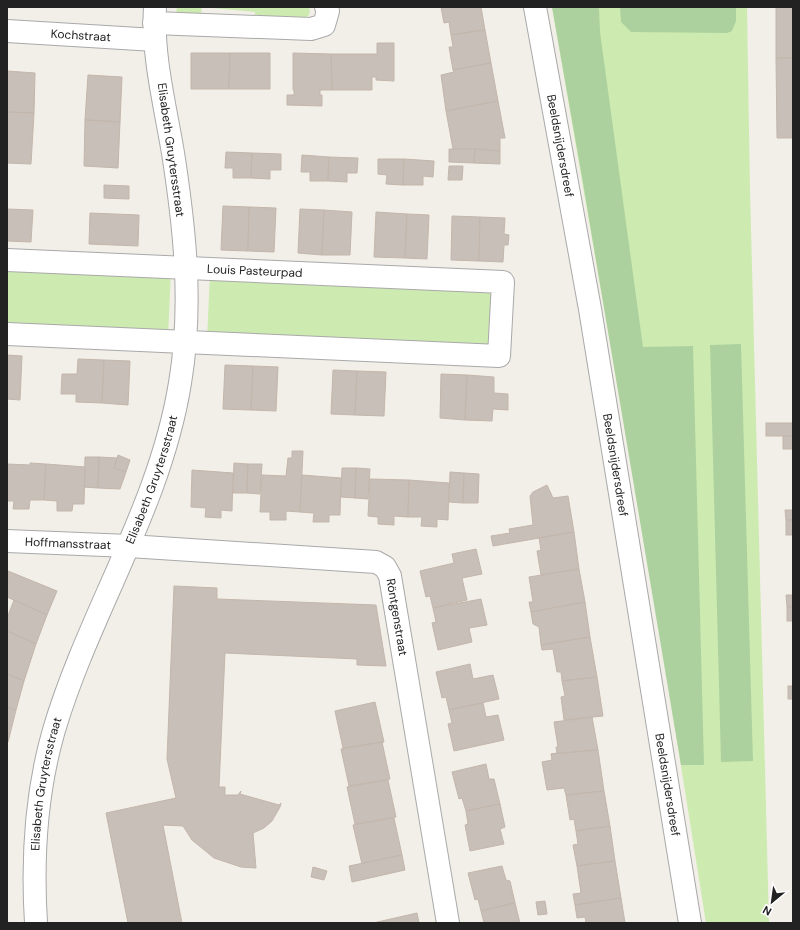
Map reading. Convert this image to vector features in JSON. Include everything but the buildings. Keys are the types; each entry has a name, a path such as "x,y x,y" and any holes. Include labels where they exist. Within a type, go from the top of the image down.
{"street":[{"path":"155,23 311,29 324,25 328,11 326,7"},
{"name":"Beeldsnijdersdreef","path":"535,7 590,310 690,923"},
{"name":"Kochstraat","path":"7,31 155,23"},
{"name":"Elisabeth Gruytersstraat","path":"36,923 34,889 35,856 40,805 48,754 60,713 82,652 129,546 153,486 163,456 180,386 186,342 187,267 178,184 155,23"},
{"name":"Louis Pasteurpad","path":"7,260 503,282 499,356 186,342"},
{"path":"7,334 186,342"},
{"name":"Hoffmansstraat","path":"7,541 129,546"},
{"name":"Röntgenstraat","path":"129,546 376,562 385,567 390,576 448,923"}],"green space":[{"path":"177,7 202,7 200,20 175,19"},
{"path":"202,7 307,7 310,9 309,15 302,21 255,19 255,12"},
{"path":"552,7 747,7 750,189 769,923 706,923 656,609"},
{"path":"552,7 599,7 600,32 643,347 693,346 704,765 681,765"},
{"path":"620,7 736,7 736,21 732,31 727,33 631,32 621,22"},
{"path":"7,265 171,272 168,337 7,330"},
{"path":"210,274 499,287 495,351 207,339"},
{"path":"741,344 753,761 721,762 710,345"}]}
